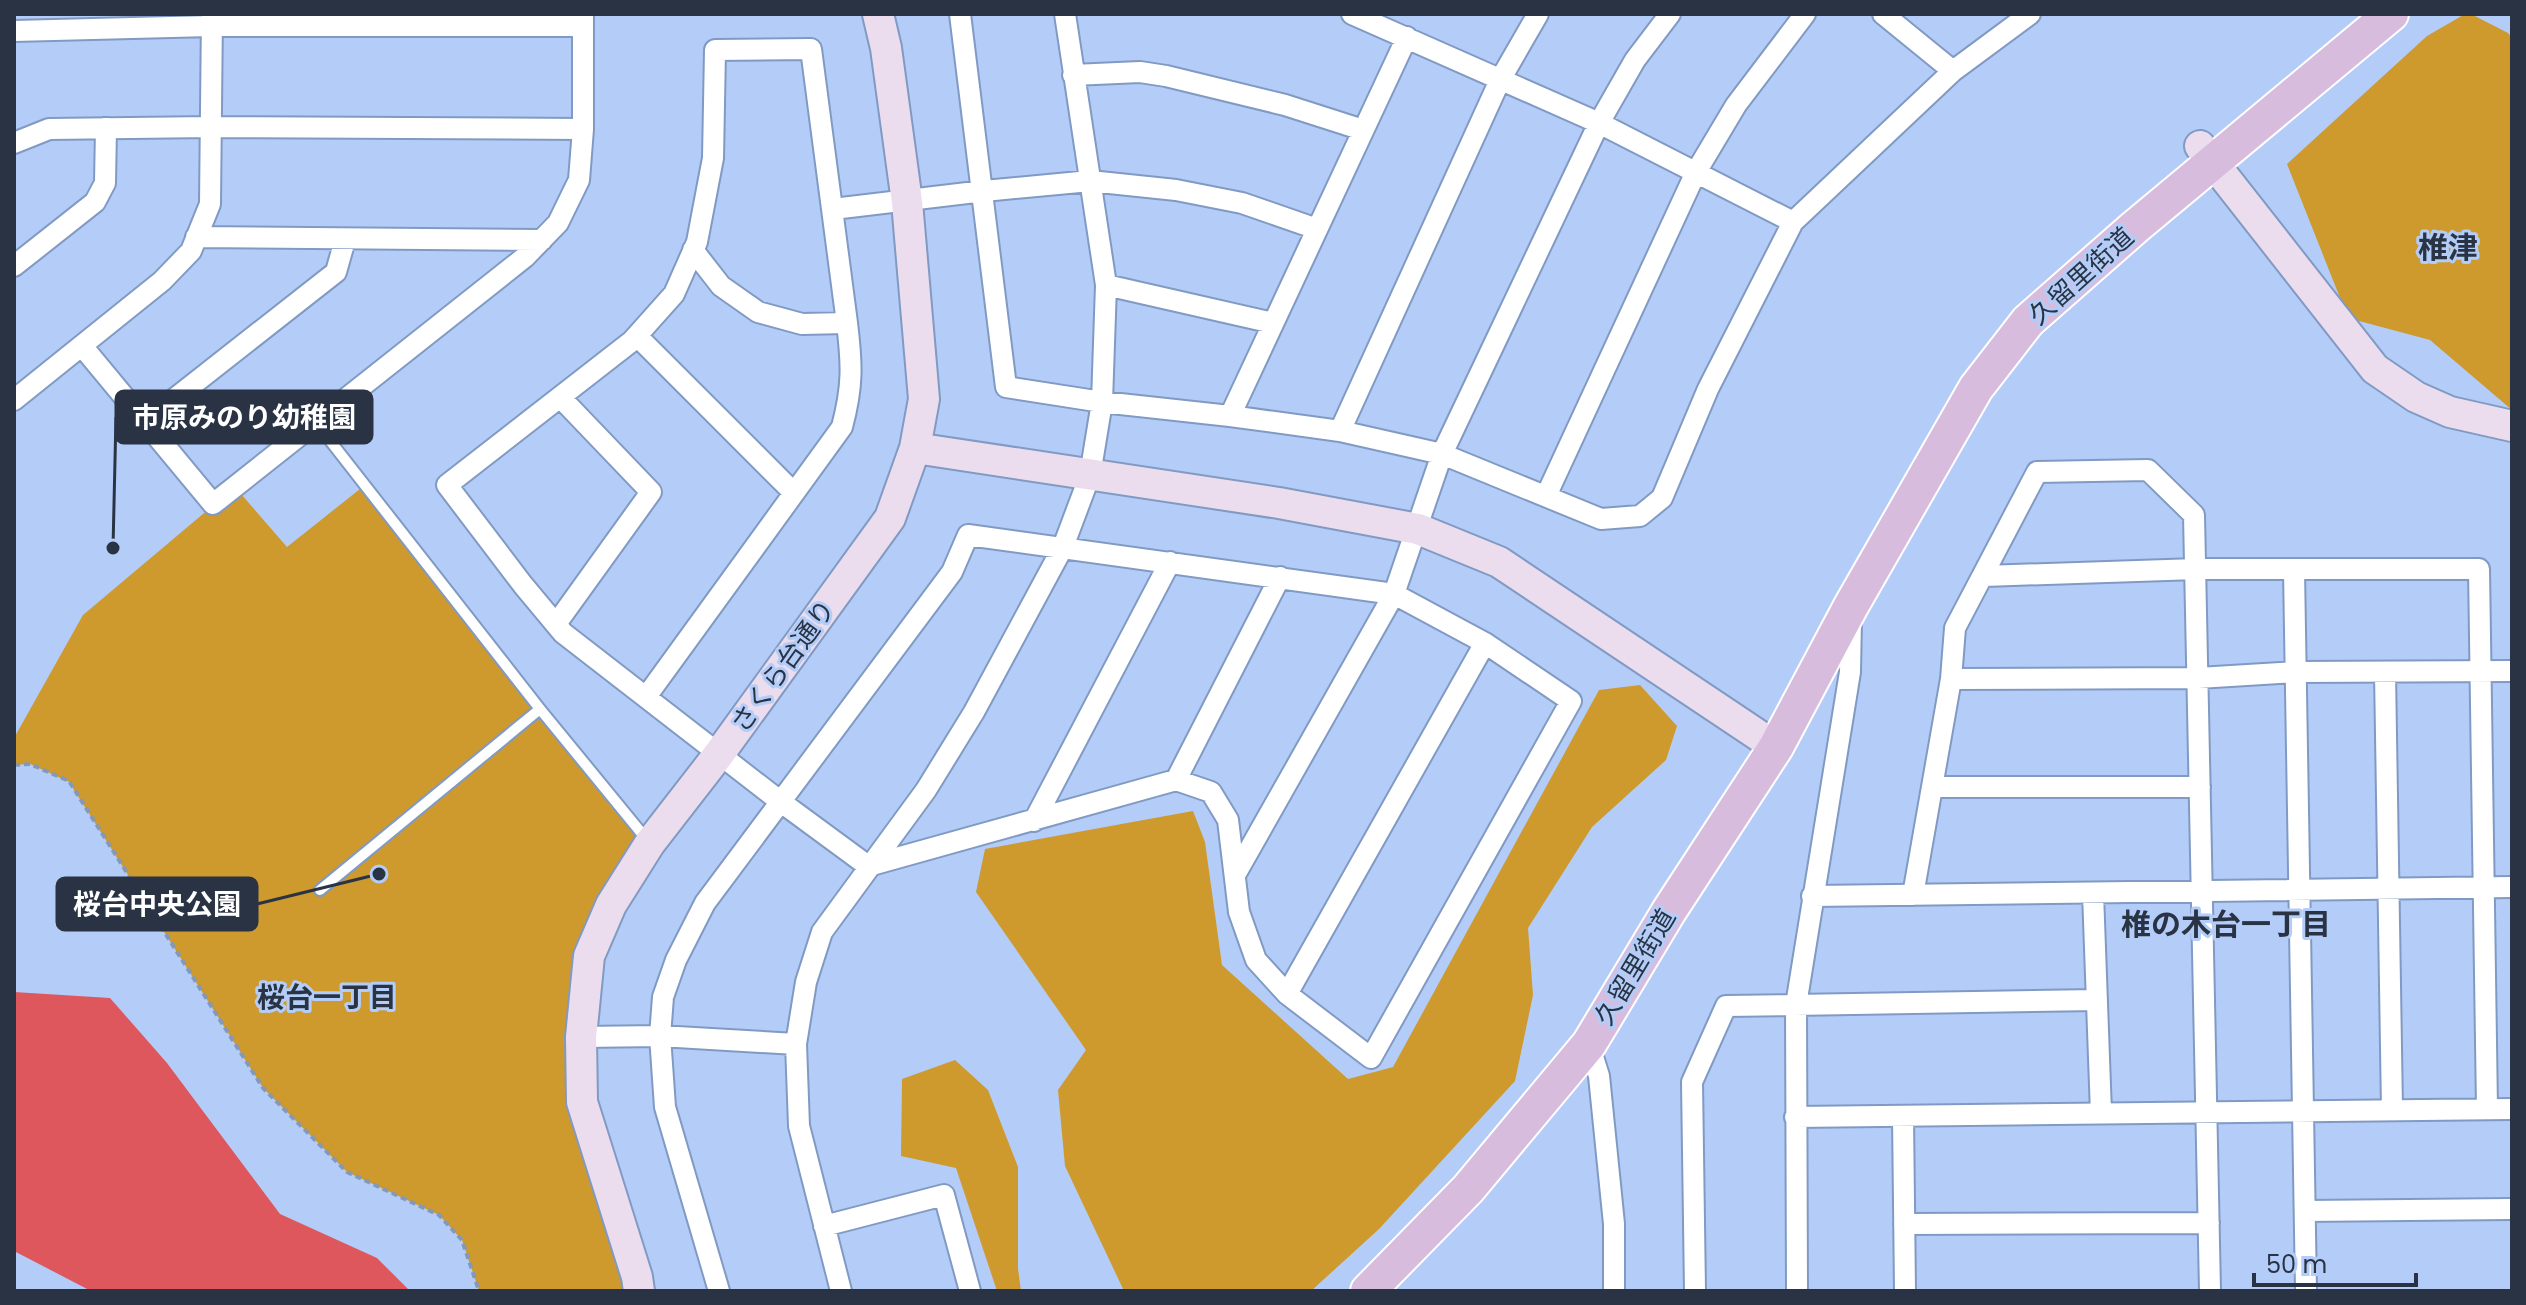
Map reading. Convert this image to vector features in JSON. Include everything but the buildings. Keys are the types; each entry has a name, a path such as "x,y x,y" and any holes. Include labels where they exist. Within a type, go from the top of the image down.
{"main road":[{"name":"久留里街道","path":"2207,154 2364,14"},
{"name":"久留里街道","path":"1368,1291 1468,1189 1589,1044 1669,911 1776,747 1851,606 1956,377 2015,306 2125,214 2391,14"}],"street":[{"name":"さくら台通り","path":"639,1291 582,1102 581,1037 589,956 611,905 650,843 719,754 890,518 915,448 924,399 907,202 886,48 878,14"},
{"path":"960,14 1006,387 1340,431 1442,454 1601,519 1640,516 1662,498 1708,389 1793,222 1953,71 2030,14"},
{"path":"841,1291 799,1126 796,1044 806,982 822,932 926,790 974,712 1063,547 1090,475 1102,402 1106,285 1065,14"},
{"path":"1352,14 1599,123 1793,222"},
{"path":"1340,431 1500,80 1538,14"},
{"path":"1235,875 1394,594 1442,454 1599,123 1635,60 1670,14"},
{"path":"1546,496 1696,172 1736,105 1805,14"},
{"path":"1883,14 1953,71"},
{"path":"14,400 162,281 191,251 210,204 212,20"},
{"path":"14,31 212,20 583,20 583,129 579,180 558,223 525,257 213,504 82,346"},
{"path":"1230,416 1407,37"},
{"path":"646,697 842,427 851,392 852,360 811,49 715,50 713,158 697,242 674,294 637,336 447,485 563,633 781,802 868,866"},
{"path":"1073,75 1140,72 1166,76 1285,105 1363,130"},
{"path":"14,266 95,202 105,183 106,128"},
{"path":"14,143 49,129 583,129"},
{"path":"2207,154 2375,369 2416,397 2450,412 2512,426"},
{"path":"833,209 1090,181 1176,190 1242,203 1317,229"},
{"path":"196,237 542,240"},
{"path":"145,422 336,272 345,240"},
{"path":"693,250 721,286 758,312 802,324 847,323"},
{"path":"1106,285 1273,323"},
{"path":"637,336 794,493"},
{"path":"556,624 651,492 560,397"},
{"path":"915,448 1279,503 1418,529 1499,562 1776,747"},
{"path":"1913,895 1951,679 1955,628 2037,472 2148,470 2194,515 2210,1291"},
{"path":"719,1291 665,1107 660,1036 663,997 676,960 705,903 952,572 968,535 1394,594 1485,643 1571,701 1371,1058 1287,994 1256,960 1239,912 1228,820 1211,792 1176,780 868,866"},
{"path":"1034,821 1170,562"},
{"path":"1984,576 2197,569 2479,569 2487,1109"},
{"path":"2294,570 2306,1291"},
{"path":"1176,780 1280,577"},
{"path":"1797,1291 1796,1005 1850,672 1851,606"},
{"path":"1287,994 1485,643"},
{"path":"1951,679 2198,678 2296,672 2512,671"},
{"path":"2385,672 2392,1110"},
{"path":"1932,787 2200,787"},
{"path":"1812,896 2512,887"},
{"path":"2093,893 2101,1113"},
{"path":"1695,1291 1692,1082 1726,1006 2097,1000"},
{"path":"581,1037 660,1036 796,1044"},
{"path":"1589,1044 1599,1076 1613,1209 1614,1291"},
{"path":"1795,1117 2512,1109"},
{"path":"1903,1116 1905,1291"},
{"path":"824,1226 944,1195 970,1291"},
{"path":"2305,1211 2512,1209"},
{"path":"1904,1224 2209,1223"}],"lane":[{"path":"317,424 540,709 650,843"},
{"path":"320,890 540,709"}],"path":[{"path":"14,765 30,764 69,781 263,1088 347,1172 439,1215 462,1240 479,1291"}],"shaded area":[{"path":"2465,14 2471,14 2512,38 2512,410 2430,340 2348,318 2287,164 2427,36"},
{"path":"365,485 650,843 611,905 581,1037 639,1291 479,1291 462,1240 439,1215 347,1172 263,1088 69,782 30,764 14,765 14,738 83,615 235,487 287,547"},
{"path":"1640,685 1677,726 1666,760 1592,827 1528,928 1533,995 1515,1081 1379,1229 1311,1291 1124,1291 1065,1166 1058,1090 1086,1050 976,892 985,849 1193,811 1205,842 1222,965 1348,1079 1393,1067 1599,690"},
{"path":"14,992 110,998 167,1063 280,1214 377,1258 410,1291 91,1291 14,1251"},
{"path":"955,1060 988,1090 1018,1167 1018,1269 1021,1291 997,1291 956,1168 901,1156 902,1079"}],"place":[{"name":"市原みのり幼稚園","path":"113,548"},
{"name":"桜台中央公園","path":"379,874"}],"district":[{"name":"椎津","path":"2448,248"},
{"name":"椎の木台一丁目","path":"2226,925"},
{"name":"桜台一丁目","path":"327,997"}]}
